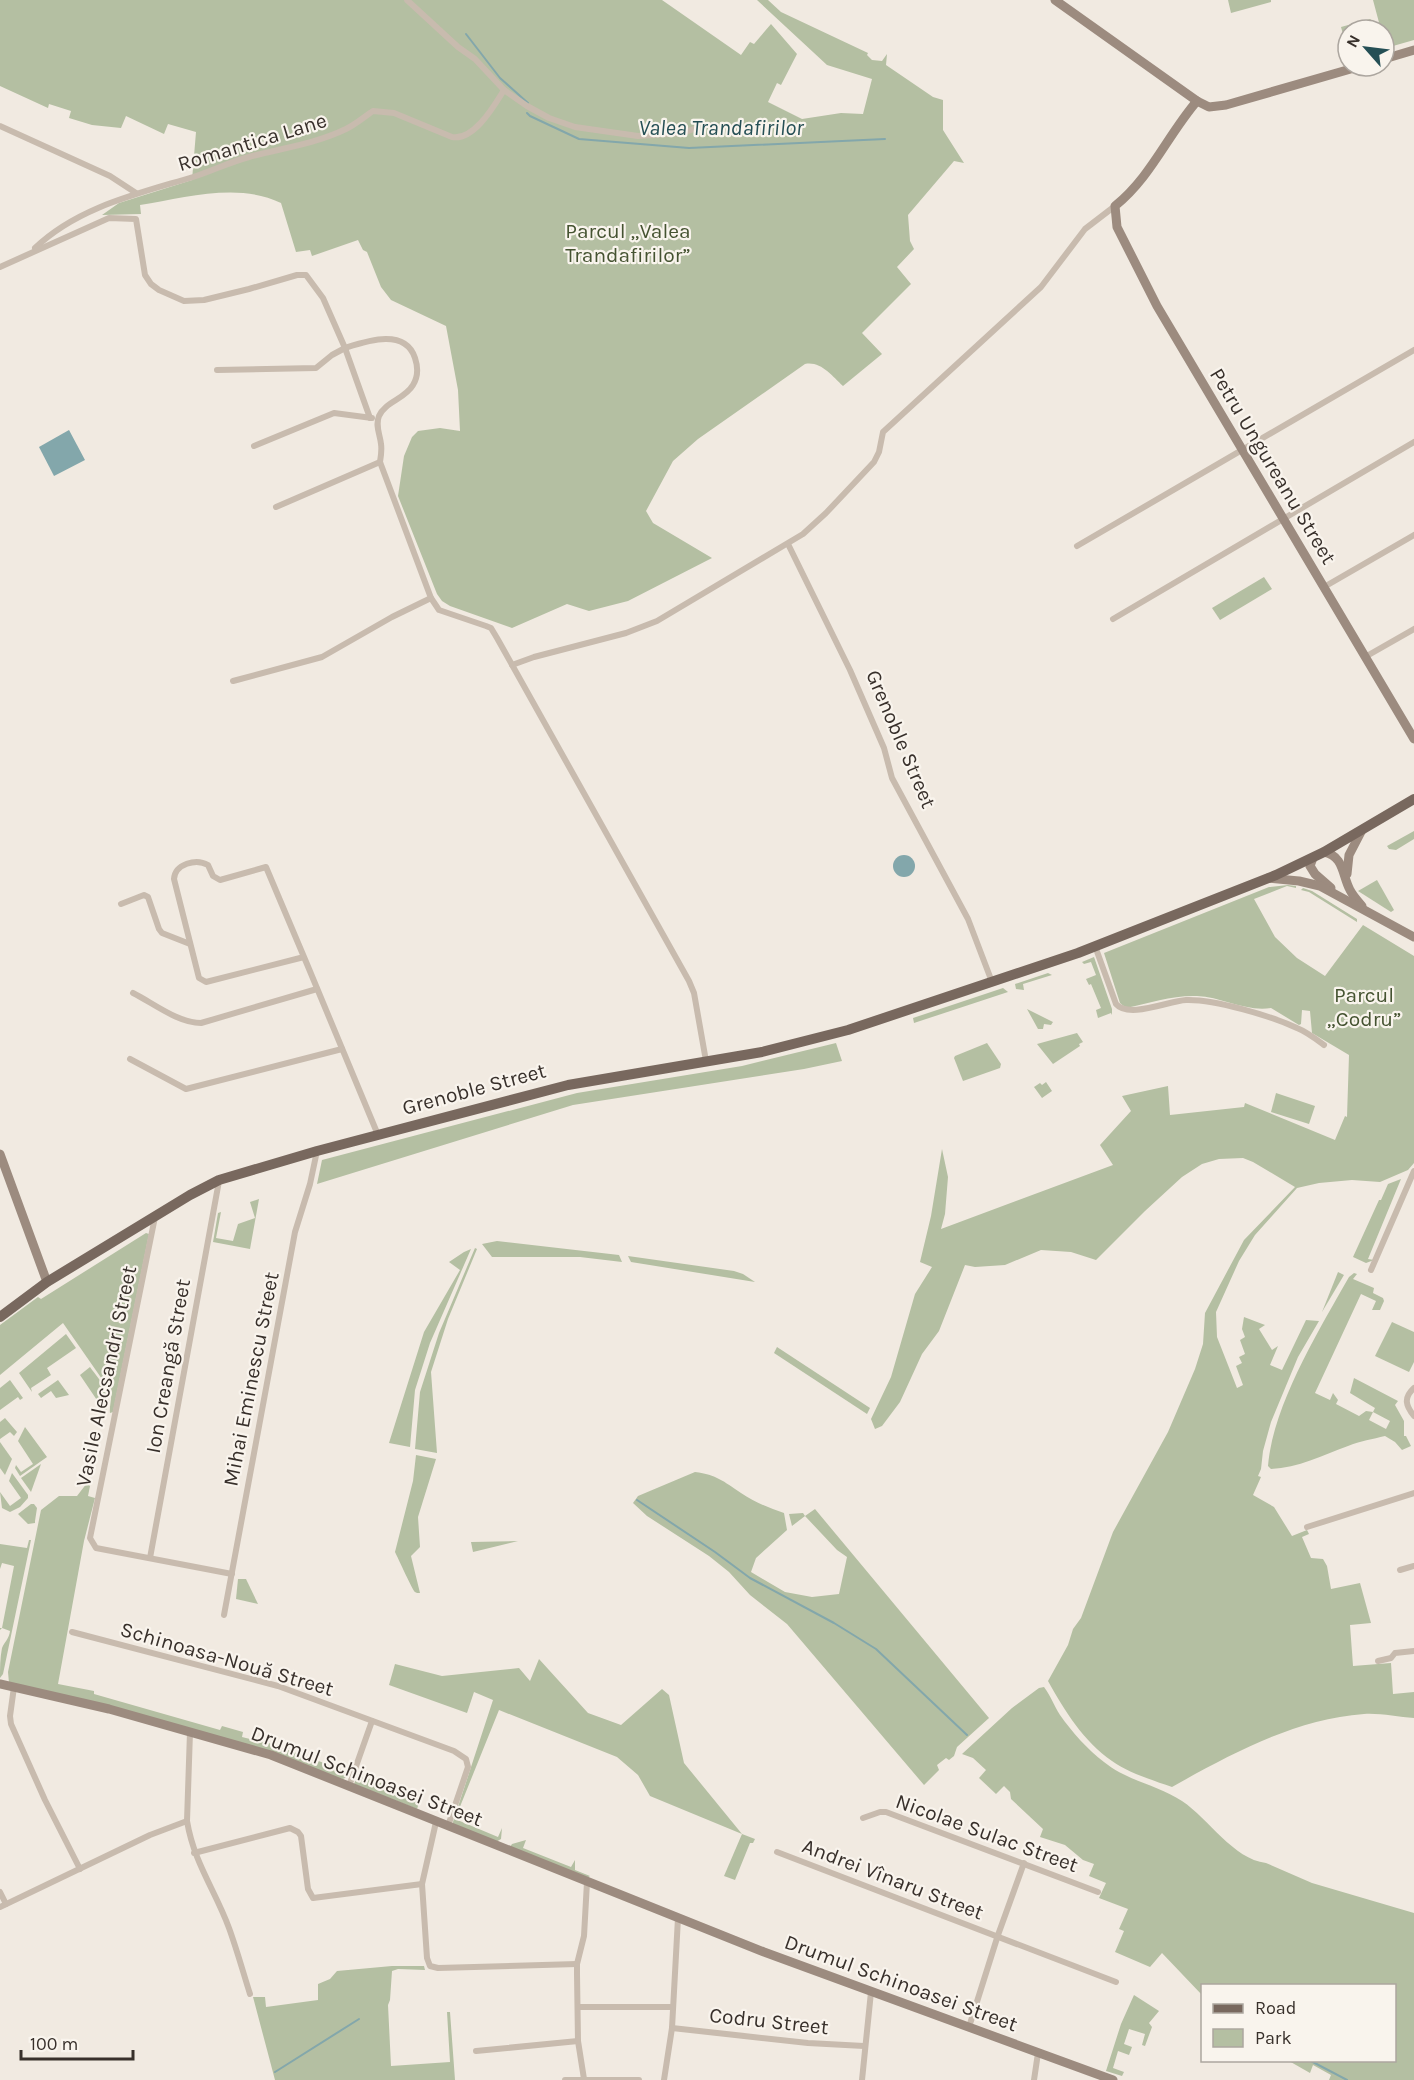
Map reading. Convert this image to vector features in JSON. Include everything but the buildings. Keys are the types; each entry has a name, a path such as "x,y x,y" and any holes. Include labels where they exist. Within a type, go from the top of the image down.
{"main road":[{"name":"Grenoble Street","path":"0,1317 48,1282 155,1216 219,1180 317,1151 568,1085 762,1052 823,1037 1095,946 1268,878 1313,858 1414,800"}],"street":[{"path":"407,0 458,47 475,59 504,90 526,106 549,118 575,127 638,135 682,133 694,129"},
{"path":"1054,0 1181,91 1209,106 1226,105 1336,73"},
{"path":"1396,55 1414,50"},
{"name":"Romantica Lane","path":"30,253 46,238 63,227 113,201 216,170 241,159 316,142 349,128 373,111 394,112 452,137 462,137 473,131 504,90"},
{"path":"512,665 626,633 657,621 788,544 819,520 874,462 879,452 883,432 1041,287 1085,229 1139,184 1178,124 1197,101"},
{"path":"0,126 110,176 136,193"},
{"name":"Petru Ungureanu Street","path":"1115,206 1118,227 1157,306 1414,739"},
{"path":"0,267 109,218 136,219 145,275 159,290 184,301 204,300 249,290 297,274 306,275 323,298 345,348 370,418"},
{"path":"217,370 316,368 345,348 380,340 398,340 411,349 417,372 414,385 407,393 383,410 378,419 380,462 431,598 439,610 491,628 689,981 694,993 706,1061"},
{"path":"1077,546 1414,350"},
{"path":"254,446 334,413 378,419"},
{"path":"1113,619 1414,442"},
{"path":"276,507 380,462"},
{"path":"1324,587 1414,535"},
{"name":"Grenoble Street","path":"788,544 850,670 884,748 892,778 968,919 992,982"},
{"path":"234,681 322,657 392,617 431,598"},
{"path":"1365,657 1414,629"},
{"path":"1346,880 1349,855 1362,830"},
{"path":"1324,852 1338,859 1352,894 1366,910"},
{"path":"1313,858 1311,870 1339,896"},
{"path":"304,957 204,982 199,978 174,879 178,867 203,862 208,865 213,876 220,880 266,867 304,957 378,1135"},
{"path":"1268,878 1306,882 1339,896 1414,937"},
{"path":"1328,885 1336,886 1346,880"},
{"path":"121,904 144,895 148,897 162,933 190,944"},
{"path":"1095,946 1116,1004 1125,1011 1183,1000 1222,1004 1296,1027 1324,1045"},
{"path":"133,993 182,1019 201,1023 317,989"},
{"path":"130,1059 186,1089 342,1049"},
{"name":"Mihai Eminescu Street","path":"224,1615 296,1232 317,1151"},
{"path":"0,1154 48,1282"},
{"path":"1371,1270 1414,1171"},
{"name":"Ion Creangă Street","path":"150,1558 219,1180"},
{"name":"Vasile Alecsandri Street","path":"150,1558 96,1548 91,1543 92,1526 155,1216"},
{"path":"1414,1388 1408,1393 1406,1405 1414,1416"},
{"path":"1307,1527 1414,1493"},
{"path":"150,1558 232,1574"},
{"path":"1400,1570 1414,1566"},
{"name":"Schinoasa-Nouă Street","path":"72,1632 278,1686 454,1751 466,1759 468,1767 448,1826"},
{"path":"1378,1661 1391,1659 1395,1653 1414,1651"},
{"name":"Drumul Schinoasei Street","path":"0,1684 109,1709 271,1755 678,1918 870,1992 1113,2080"},
{"path":"14,1687 10,1716 13,1730 80,1869"},
{"path":"350,1786 372,1721"},
{"path":"190,1732 187,1821 194,1852 228,1926 250,1994"},
{"name":"Nicolae Sulac Street","path":"863,1818 886,1812 1098,1892"},
{"path":"0,1892 3,1905 150,1835 187,1821"},
{"path":"436,1822 422,1884 429,1964 433,1968 577,1964"},
{"path":"194,1852 286,1828 296,1830 301,1836 308,1889 313,1898 422,1884"},
{"name":"Andrei Vînaru Street","path":"777,1852 1116,1982"},
{"name":"Andrei Vînaru Street","path":"969,2027 1024,1863"},
{"path":"584,2079 579,2041 577,1964 584,1936 587,1882"},
{"path":"664,2080 672,2028 678,1918"},
{"path":"862,2080 870,1992"},
{"path":"578,2007 672,2007"},
{"name":"Codru Street","path":"672,2028 808,2043 864,2046"},
{"path":"476,2051 579,2041"},
{"path":"1034,2080 1038,2053"},
{"path":"565,2080 639,2080"}],"green space":[{"name":"Parcul „Valea Trandafirilor”","path":"0,0 662,0 741,55 750,42 754,44 771,24 797,54 781,85 777,83 768,102 802,119 841,113 863,114 872,79 827,65 757,0 768,0 781,12 868,53 867,55 872,60 882,61 887,54 886,65 933,97 943,100 943,130 964,163 954,161 908,215 910,241 914,249 897,267 911,284 862,333 882,354 843,386 821,367 805,364 698,439 673,461 646,511 653,523 712,558 628,601 589,611 567,604 512,628 442,601 437,594 398,496 404,456 412,437 418,431 440,428 460,431 458,390 446,326 391,300 381,287 367,252 363,250 358,240 312,256 310,250 296,252 281,203 264,197 247,193 193,196 140,205 141,214 102,215 119,203 192,180 196,132 168,124 164,134 126,116 121,128 92,125 69,118 71,111 49,104 48,108 0,86"},
{"path":"1228,0 1271,0 1271,2 1231,13"},
{"path":"1373,0 1414,0 1414,40 1396,45 1396,18 1378,18"},
{"path":"1264,577 1272,589 1220,620 1212,608"},
{"path":"1414,831 1414,839 1396,850 1389,849 1387,846"},
{"path":"1377,880 1394,910 1391,912 1358,891"},
{"name":"Parcul „Codru”","path":"1288,885 1296,886 1296,888 1287,886 1254,899 1275,937 1297,958 1325,976 1363,925 1414,956 1414,1163 1408,1170 1380,1182 1352,1180 1297,1188 1255,1235 1239,1261 1216,1312 1217,1337 1237,1388 1243,1385 1236,1366 1242,1363 1239,1357 1245,1354 1240,1340 1245,1337 1242,1329 1244,1317 1265,1325 1259,1329 1272,1350 1278,1346 1270,1365 1282,1370 1306,1320 1319,1321 1298,1357 1271,1422 1258,1476 1261,1477 1253,1495 1274,1507 1292,1536 1307,1530 1309,1534 1302,1537 1311,1558 1323,1559 1327,1566 1331,1589 1360,1583 1371,1623 1350,1625 1353,1666 1391,1663 1393,1694 1414,1692 1414,1718 1364,1714 1313,1723 1264,1740 1172,1787 1126,1769 1092,1745 1076,1725 1048,1681 1068,1645 1073,1629 1081,1618 1113,1532 1168,1432 1195,1369 1203,1344 1205,1313 1244,1240 1295,1187 1243,1158 1219,1159 1202,1164 1182,1177 1096,1260 1071,1252 1041,1250 1005,1265 975,1267 965,1265 939,1331 922,1354 900,1402 882,1426 875,1429 871,1419 891,1377 915,1294 932,1267 920,1262 931,1216 942,1149 948,1177 945,1214 941,1229 1113,1165 1100,1145 1131,1111 1122,1096 1168,1086 1170,1115 1244,1107 1245,1103 1335,1140 1345,1116 1347,1117 1349,1055 1312,1033 1310,1011 1302,1010 1299,1025 1271,1008 1252,1008 1197,996 1170,998 1126,1008 1120,1003 1104,953 1269,887"},
{"path":"1303,888 1312,891 1357,919 1357,922 1309,892 1301,890"},
{"path":"1094,957 1112,1009 1112,1015 1111,1013 1098,1018 1096,1010 1101,1008 1091,984 1089,985 1086,979 1096,975 1091,962 1084,964 1082,962"},
{"path":"1048,973 1052,975 1023,984 1024,990 1016,989 1015,984"},
{"path":"1003,988 1008,992 914,1023 913,1018"},
{"path":"1027,1009 1053,1022 1051,1025 1044,1024 1043,1029 1038,1029"},
{"path":"1077,1033 1083,1042 1079,1044 1080,1046 1053,1064 1037,1044"},
{"path":"836,1043 842,1061 573,1105 317,1184 322,1160 577,1093 742,1066"},
{"path":"987,1043 1001,1064 1000,1068 963,1081 955,1056"},
{"path":"1046,1082 1052,1091 1042,1098 1034,1087"},
{"path":"1276,1093 1315,1106 1309,1124 1271,1112"},
{"path":"1401,1179 1368,1259 1374,1260 1366,1263 1353,1257 1388,1184"},
{"path":"259,1199 250,1249 213,1242 218,1213 221,1212 216,1238 233,1241 238,1224 255,1218 250,1202"},
{"path":"146,1233 149,1234 113,1412 110,1413 111,1392 63,1323 0,1375 0,1325 38,1297 41,1299"},
{"path":"497,1241 619,1255 622,1262 580,1257 492,1257 482,1244"},
{"path":"475,1248 477,1249 448,1319 431,1372 437,1453 415,1449 420,1392 439,1333"},
{"path":"471,1249 430,1343 415,1390 410,1447 389,1443 424,1332 460,1270 449,1262"},
{"path":"628,1256 734,1271 755,1282 631,1262"},
{"path":"1338,1272 1344,1275 1322,1312"},
{"path":"1354,1273 1357,1274 1353,1279 1374,1288 1373,1293 1383,1298 1384,1301 1380,1310 1372,1310 1376,1301 1361,1294 1315,1393 1330,1400 1333,1393 1338,1400 1336,1404 1359,1416 1366,1411 1373,1412 1375,1408 1350,1393 1354,1378 1398,1401 1395,1405 1404,1421 1404,1436 1411,1446 1402,1450 1385,1436 1353,1444 1301,1464 1271,1469 1268,1466 1272,1443 1288,1393 1299,1368 1349,1277","holes":["1373,1412 1390,1421 1386,1429 1369,1420"]},
{"path":"1392,1322 1414,1332 1414,1362 1409,1372 1375,1356"},
{"path":"66,1334 76,1348 47,1368 51,1375 31,1388 32,1392 19,1373"},
{"path":"777,1347 870,1408 867,1414 774,1353"},
{"path":"90,1367 108,1394 108,1406 105,1412 80,1375"},
{"path":"10,1380 23,1398 20,1400 18,1397 0,1410 0,1388"},
{"path":"58,1380 69,1395 56,1398 51,1391 41,1398 38,1394"},
{"path":"5,1418 17,1432 14,1436 10,1432 0,1439 0,1422"},
{"path":"25,1427 47,1457 20,1476 15,1468 16,1465 21,1472 33,1464 18,1441"},
{"path":"0,1442 12,1459 5,1475 0,1468"},
{"path":"416,1455 436,1459 418,1517 420,1547 411,1556 420,1593 414,1590 395,1552 413,1481"},
{"path":"41,1464 31,1492 21,1478"},
{"path":"695,1472 714,1477 756,1502 784,1513 787,1530 756,1558 751,1572 785,1592 812,1597 839,1594 847,1557 837,1550 805,1516 815,1509 989,1718 957,1747 954,1756 949,1760 946,1758 937,1765 939,1770 924,1785 787,1624 750,1595 729,1572 709,1556 647,1516 633,1503 638,1496"},
{"path":"12,1473 28,1498 20,1507 10,1512 2,1508 0,1492 10,1506 21,1498 9,1481"},
{"path":"87,1483 90,1486 88,1496 95,1498 84,1541 58,1684 94,1691 94,1694 220,1730 222,1726 243,1732 242,1737 263,1741 349,1772 347,1777 343,1779 9,1683 8,1672 41,1510 59,1496 77,1496"},
{"path":"31,1504 37,1508 35,1523 28,1524 18,1514"},
{"path":"803,1513 805,1516 792,1526 789,1514"},
{"path":"31,1540 3,1674 0,1678 2,1648 10,1631 2,1628 14,1566 2,1563 0,1569 0,1544 27,1548"},
{"path":"518,1541 473,1552 471,1542"},
{"path":"238,1579 246,1579 258,1604 236,1599"},
{"path":"539,1659 588,1713 621,1725 662,1689 669,1695 684,1763 742,1834 650,1796 638,1775 617,1757 499,1710 455,1819 498,1837 502,1828 501,1839 496,1842 453,1825 493,1700 474,1692 467,1713 389,1685 395,1664 442,1676 519,1668 530,1681"},
{"path":"1044,1687 1058,1712 1080,1740 1098,1757 1123,1774 1182,1801 1243,1854 1312,1883 1414,1913 1414,2080 1329,2080 1331,2075 1313,2065 1310,2073 1291,2062 1396,2062 1396,1984 1201,1984 1201,1994 1162,1953 1150,1967 1115,1952 1124,1931 1119,1929 1128,1909 1099,1898 1106,1883 1089,1876 1094,1864 1083,1860 1065,1845 1040,1837 1043,1829 1011,1799 1010,1792 1004,1786 996,1794 979,1778 986,1770 973,1758 962,1754 1012,1708 1039,1688"},
{"path":"358,1775 421,1797 417,1809 354,1784"},
{"path":"742,1834 755,1839 753,1843 750,1843 735,1880 724,1876"},
{"path":"526,1840 523,1848 571,1867 575,1860 575,1870 590,1876 587,1878 510,1847 512,1844"},
{"path":"392,1966 424,1966 425,1970 398,1969 392,1971 388,2005 391,2066 450,2062 447,2012 450,2012 455,2080 275,2080 253,1997 265,1997 266,2007 318,2000 318,1984 330,1979 337,1971"},
{"path":"1134,1995 1159,2011 1149,2023 1152,2027 1145,2046 1142,2045 1145,2034 1129,2029 1124,2044 1132,2047 1129,2055 1118,2051 1113,2068 1124,2072 1122,2076 1106,2071 1121,2024"}],"water":[{"path":"69,430 85,460 54,476 39,447"},
{"path":"904,855 912,858 915,866 912,874 904,877 896,874 893,866 896,858"}],"waterway":[{"name":"Valea Trandafirilor","path":"466,34 500,78 528,103"},
{"name":"Valea Trandafirilor","path":"527,113 579,139 689,148 885,139"},
{"path":"637,1500 750,1578 834,1623 876,1649 967,1735"},
{"path":"275,2072 359,2019"},
{"path":"1313,2062 1347,2080"}]}
